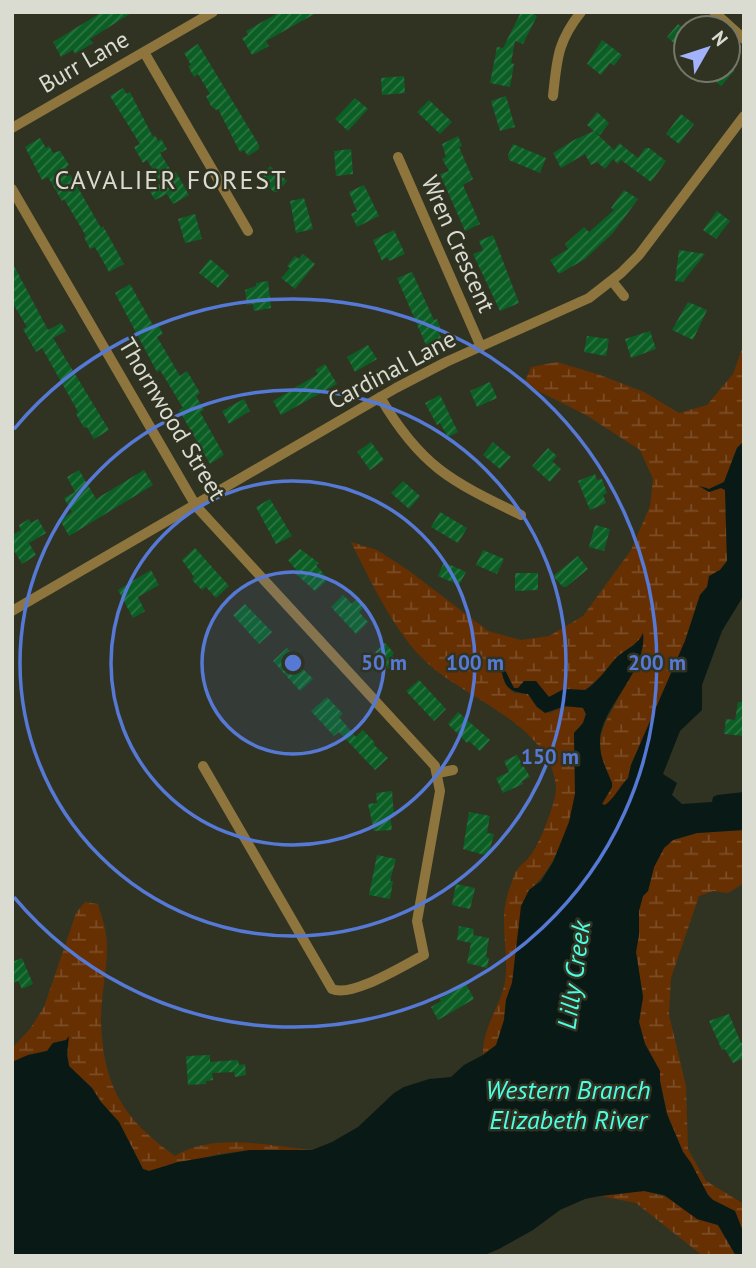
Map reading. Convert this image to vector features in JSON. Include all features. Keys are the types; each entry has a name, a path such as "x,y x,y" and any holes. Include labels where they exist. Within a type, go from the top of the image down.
{"street":[{"name":"Burr Lane","path":"12,128 213,12"},
{"path":"553,96 558,51 563,38 581,12"},
{"path":"713,12 744,39"},
{"path":"144,51 248,231"},
{"name":"Cardinal Lane","path":"12,611 380,397 589,298 612,281 639,255 744,116"},
{"name":"Wren Crescent","path":"398,157 481,347"},
{"name":"Thornwood Street","path":"12,189 196,506 426,755 438,773"},
{"path":"612,281 624,296"},
{"path":"380,397 396,424 428,461 460,485 521,514"},
{"path":"203,765 332,989 340,993 354,990 424,955 417,921 440,791 438,773 453,770"}],"green space":[{"path":"744,343 744,441 737,448 724,482 709,489 702,486 709,492 725,489 727,561 720,570 710,576 707,587 700,595 685,641 631,765 628,778 605,805 602,804 612,783 601,756 600,738 605,723 636,665 642,635 641,639 616,658 609,669 585,690 564,689 549,697 533,687 514,688 505,670 496,670 502,673 505,684 514,693 528,694 537,707 549,713 578,706 583,707 586,714 583,723 574,733 576,786 566,833 554,860 529,890 504,1020 497,1045 483,1055 487,1030 505,981 504,917 507,896 519,867 534,851 554,802 556,787 550,765 538,746 522,729 440,673 412,647 383,604 351,542 377,550 408,570 488,631 521,640 549,636 583,616 631,550 650,506 653,479 640,450 586,415 524,384 531,367 557,362 600,375 644,392 679,413 707,405 733,374"},
{"path":"744,830 744,883 728,893 713,891 699,896 671,978 669,1015 686,1086 688,1149 706,1181 744,1204 744,1234 735,1211 708,1195 683,1152 667,1114 660,1071 645,1044 639,1022 643,997 636,952 639,911 643,896 648,891 654,867 664,848 673,840 697,833"},
{"path":"85,902 98,904 104,925 107,955 101,1021 103,1044 112,1083 129,1114 175,1156 206,1144 224,1142 312,1150 250,1150 218,1154 194,1161 178,1162 149,1172 143,1169 119,1122 92,1088 69,1066 66,1040 53,1043 47,1051 12,1062 12,1048 30,1029 44,1007 76,913"},
{"path":"644,1191 671,1198 697,1219 718,1225 736,1256 703,1256 636,1203 600,1196"}],"water":[{"name":"Western Branch Elizabeth River","path":"744,441 744,595 722,631 702,685 702,710 680,731 663,774 677,783 672,795 682,804 712,802 717,795 744,792 744,830 697,833 673,840 664,848 654,867 648,891 643,896 639,911 636,952 643,997 639,1022 645,1044 660,1071 667,1114 683,1152 708,1195 735,1211 744,1234 744,1256 736,1256 718,1225 697,1219 664,1195 644,1191 585,1199 560,1210 533,1230 482,1256 12,1256 12,1062 47,1051 53,1043 66,1040 69,1036 69,1066 92,1088 119,1122 143,1169 149,1171 178,1162 250,1150 312,1150 358,1127 404,1087 429,1079 451,1077 464,1065 496,1045 512,983 521,906 529,890 541,881 553,862 569,822 575,794 574,733 583,723 586,714 583,708 565,706 545,713 528,694 510,689 502,673 495,669 505,670 514,688 518,688 524,681 536,681 549,697 564,689 585,690 617,657 638,641 643,633 639,661 602,727 601,751 612,783 602,804 605,805 628,778 631,765 685,641 700,595 707,587 709,576 720,570 727,561 725,490 721,488 709,492 699,486 709,489 724,482 737,448"}],"building":[{"path":"102,12 133,12 90,39 93,43 75,54 73,50 61,57 53,42"},
{"path":"280,12 318,12 266,41 269,46 252,55 242,38 248,35 246,31"},
{"path":"521,12 530,12 537,16 523,44 515,41 510,87 490,83 497,47 503,48"},
{"path":"602,40 622,55 614,66 610,63 601,75 587,64"},
{"path":"198,44 259,145 259,149 248,156 244,150 240,152 218,109 211,106 206,96 210,94 198,74 194,77 188,66 191,65 184,53"},
{"path":"404,76 405,93 382,95 381,78"},
{"path":"123,88 127,94 130,92 153,137 155,135 158,141 161,139 167,149 160,153 173,174 176,172 189,195 173,204 167,194 155,200 149,190 161,183 147,160 143,163 134,147 140,144 110,96"},
{"path":"506,96 515,127 500,131 491,101"},
{"path":"355,98 368,109 348,131 335,119"},
{"path":"429,100 452,122 440,134 417,112"},
{"path":"597,112 609,123 600,135 595,132 614,150 619,143 638,158 645,148 649,148 666,161 651,182 621,160 618,164 613,159 605,169 597,162 591,165 585,154 561,168 553,153 594,131 587,125"},
{"path":"681,114 694,124 679,144 666,134"},
{"path":"458,136 462,146 459,147 473,179 463,185 480,224 465,231 440,174 449,171 442,159 446,157 442,144"},
{"path":"40,138 53,153 60,151 69,165 66,167 124,264 109,272 95,247 90,249 84,237 86,236 48,177 42,180 25,147"},
{"path":"513,144 546,158 540,173 509,160 508,155"},
{"path":"351,149 353,174 336,176 334,151"},
{"path":"270,166 287,181 278,192 274,192 259,179"},
{"path":"364,185 379,216 357,227 351,214 357,211 349,192"},
{"path":"624,190 638,199 613,233 585,259 559,274 550,260 568,249 565,244 584,227 589,232 614,210 611,208"},
{"path":"304,198 313,229 296,233 290,201"},
{"path":"717,211 730,221 716,239 703,230"},
{"path":"195,214 202,239 185,243 178,219"},
{"path":"394,230 405,254 389,261 387,257 382,261 373,240"},
{"path":"493,235 519,303 500,311 473,254 483,250 479,241"},
{"path":"679,250 705,254 683,282 675,281"},
{"path":"303,254 315,264 295,289 281,278 290,268 287,266 295,256 299,259"},
{"path":"210,259 229,275 218,288 199,273"},
{"path":"12,262 48,330 61,323 66,331 53,338 109,430 94,439 76,414 76,408 42,348 36,352 23,329 27,327 12,302"},
{"path":"412,272 441,331 441,338 426,345 397,278"},
{"path":"268,281 271,308 254,311 253,304 247,305 245,290 256,286 256,283"},
{"path":"130,284 154,327 158,324 163,334 157,337 180,376 187,371 200,393 196,396 204,410 200,412 224,455 210,464 179,410 183,408 160,370 157,372 115,293"},
{"path":"688,302 707,310 693,340 672,330"},
{"path":"650,331 656,349 631,358 625,339"},
{"path":"587,336 609,339 606,356 584,352"},
{"path":"368,345 377,359 355,372 347,357"},
{"path":"325,364 337,384 281,415 273,401 318,374 315,370"},
{"path":"490,382 497,398 477,407 470,391"},
{"path":"440,395 458,432 448,437 440,423 437,425 425,403"},
{"path":"244,399 250,411 229,424 222,411"},
{"path":"371,442 384,460 370,470 357,452"},
{"path":"493,442 511,457 500,469 483,455"},
{"path":"548,448 557,456 552,461 561,469 550,482 532,466"},
{"path":"79,470 96,499 144,470 153,485 69,536 60,520 72,512 64,498 75,492 67,477"},
{"path":"595,474 597,480 602,479 607,493 603,495 606,503 590,510 578,481"},
{"path":"403,481 420,496 409,509 391,493"},
{"path":"270,499 292,536 276,544 256,507"},
{"path":"440,512 467,528 458,543 431,527"},
{"path":"29,519 31,523 38,519 46,533 29,543 36,555 22,564 12,547 12,535 21,530 19,525"},
{"path":"595,525 610,529 604,551 589,547"},
{"path":"195,548 229,586 216,598 206,587 202,590 192,580 194,577 182,560"},
{"path":"300,549 319,563 316,565 328,579 315,591 295,573 297,571 288,560"},
{"path":"483,550 504,559 497,574 476,565"},
{"path":"578,556 588,569 563,587 553,576"},
{"path":"444,562 466,572 459,585 438,576"},
{"path":"151,570 159,585 138,597 145,611 133,618 118,590"},
{"path":"515,573 538,573 538,590 515,591"},
{"path":"343,595 352,604 358,598 365,606 359,612 368,622 356,634 331,607"},
{"path":"245,604 272,632 259,644 233,615"},
{"path":"385,643 397,661 388,669 375,652"},
{"path":"287,648 298,660 296,662 313,679 300,691 273,661"},
{"path":"419,680 446,709 434,721 406,691"},
{"path":"327,697 343,714 339,717 356,737 363,730 388,758 375,770 339,732 334,736 311,711"},
{"path":"738,702 744,702 744,736 724,734 726,719 735,720"},
{"path":"458,712 490,740 480,751 469,741 467,743 448,724"},
{"path":"517,755 530,777 522,781 523,784 503,793 496,778 509,772 504,761"},
{"path":"392,791 392,830 374,831 368,804 377,803 376,793"},
{"path":"469,812 490,816 487,833 494,834 488,856 463,849"},
{"path":"377,855 396,859 390,881 393,881 390,899 369,895"},
{"path":"456,884 475,888 470,909 452,905"},
{"path":"459,926 474,929 473,935 489,938 487,968 467,963 471,943 457,940"},
{"path":"22,958 33,984 22,989 18,981 12,983 12,962"},
{"path":"466,984 474,999 438,1020 431,1007"},
{"path":"729,1014 741,1043 744,1042 744,1058 733,1063 725,1049 722,1050 709,1021"},
{"path":"210,1055 210,1062 238,1060 239,1065 245,1064 246,1075 235,1077 234,1072 212,1073 213,1080 206,1081 206,1084 188,1085 186,1056"}],"district":[{"name":"CAVALIER FOREST","path":"171,180"}],"water label":[{"name":"Lilly Creek","path":"574,975"}]}
